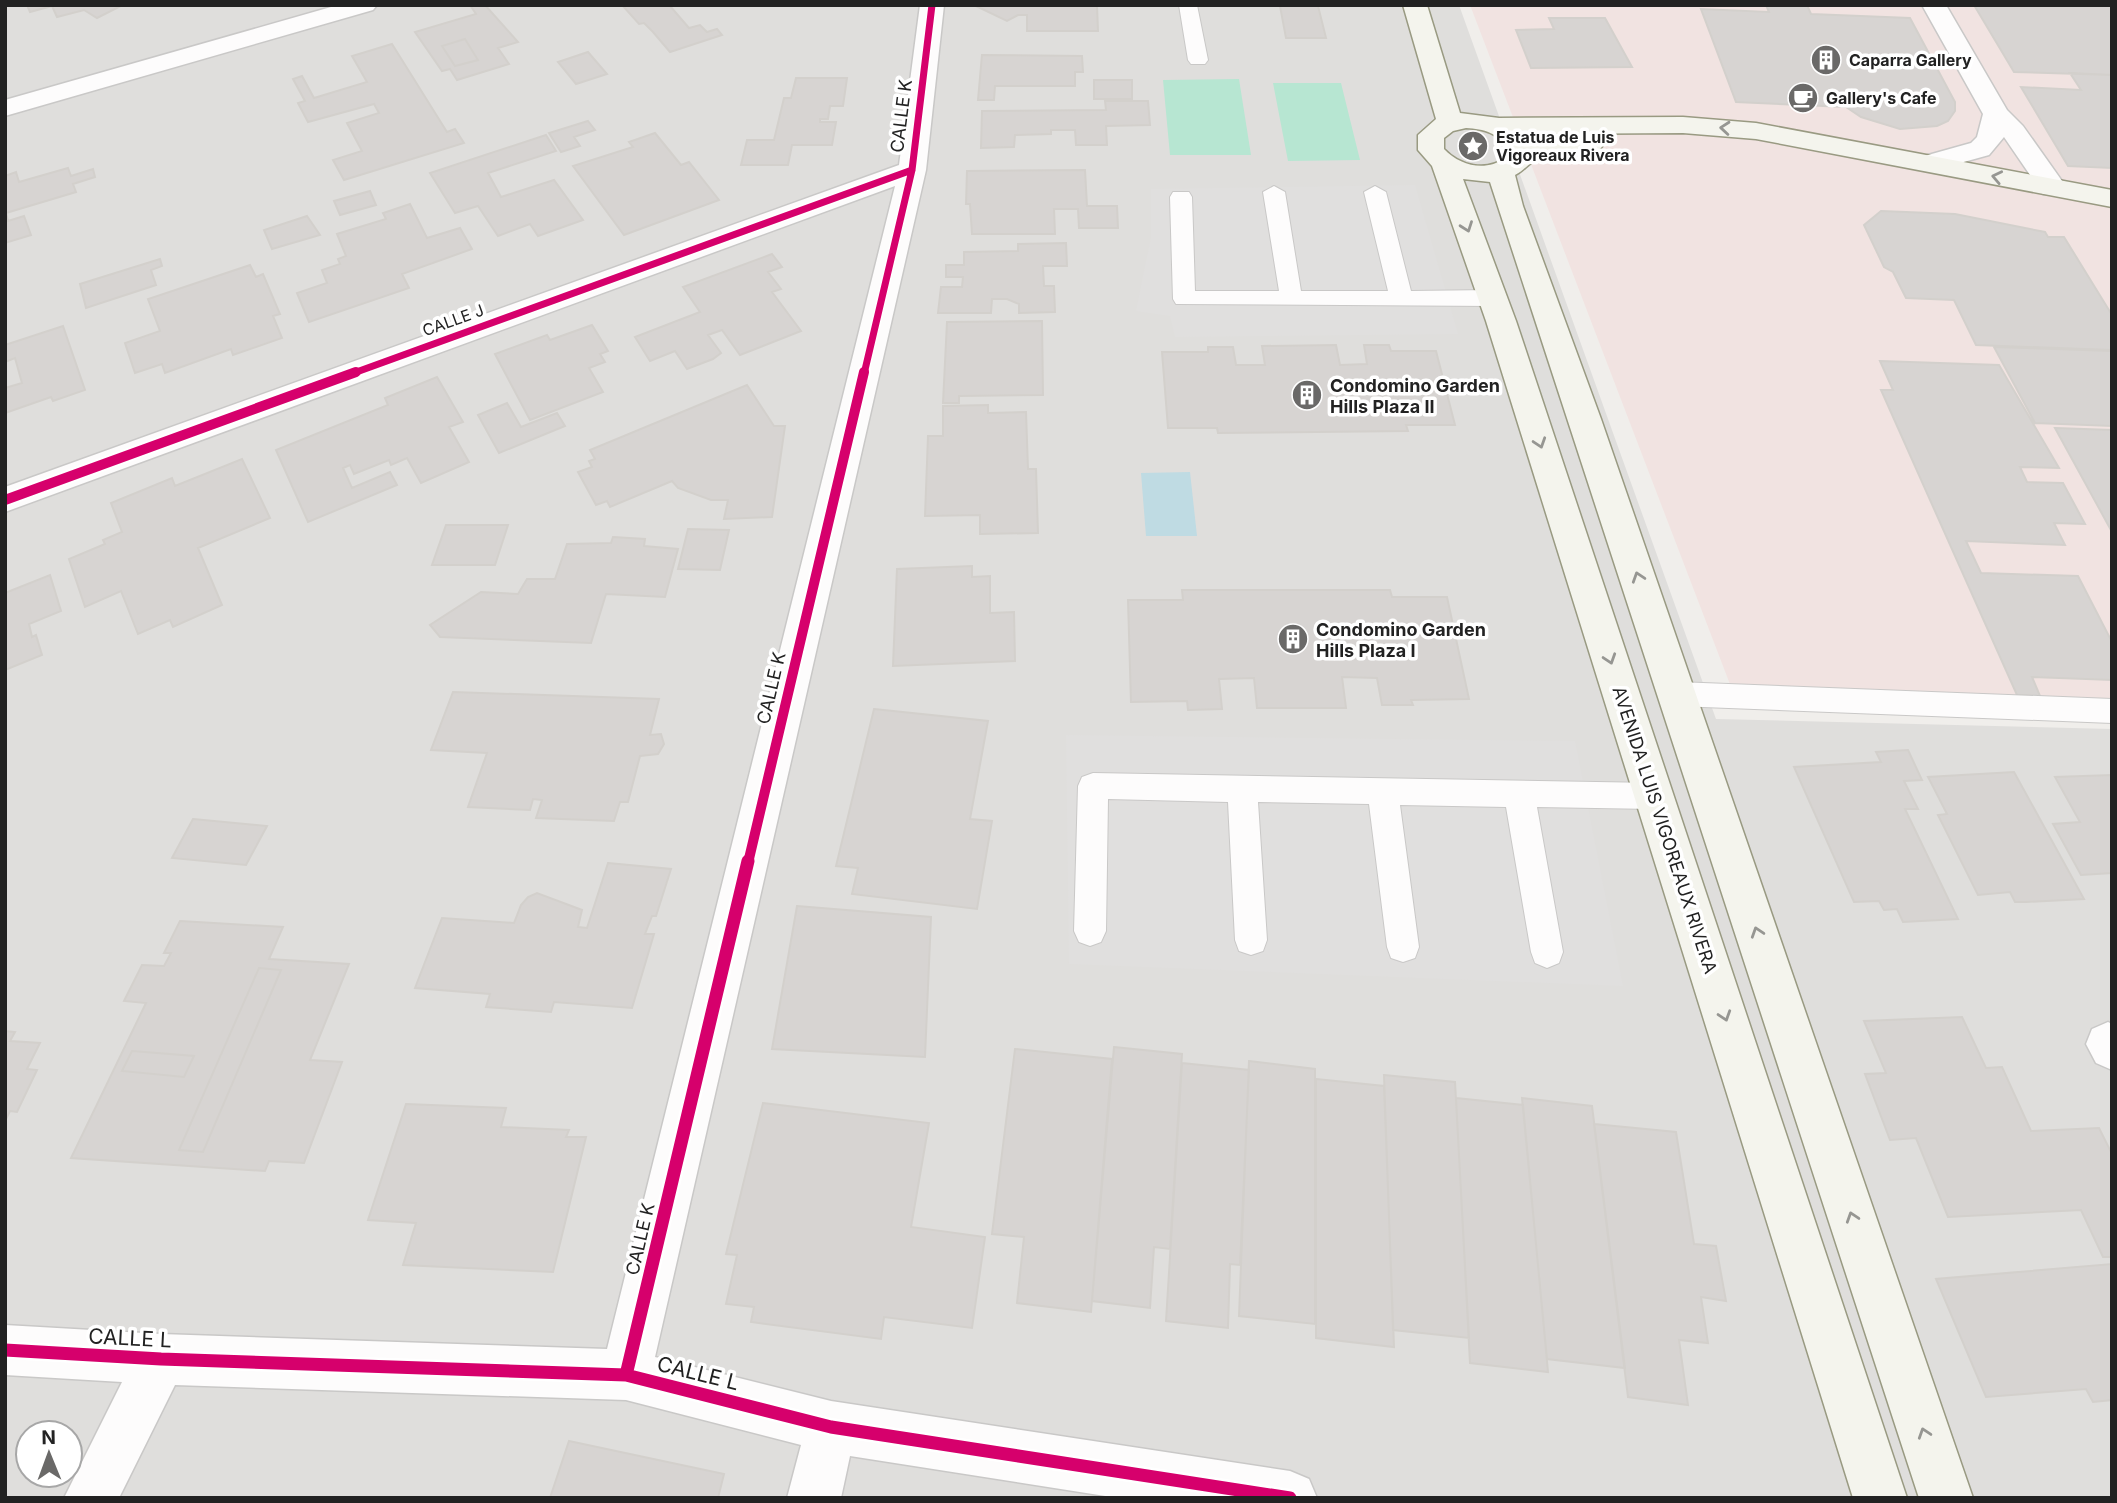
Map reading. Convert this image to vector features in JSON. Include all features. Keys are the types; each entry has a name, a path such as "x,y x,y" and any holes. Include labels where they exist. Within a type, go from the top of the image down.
{"main road":[{"path":"1415,5 1450,122 1480,121 1496,126 1517,140 1511,164 1509,206 1585,419 1946,1498"},
{"name":"AVENIDA LUIS VIGOREAUX RIVERA","path":"1450,122 1434,131 1430,140 1431,149 1444,163 1492,298 1880,1498"},
{"path":"1496,126 1718,127 1799,138 2112,199"},
{"path":"1444,163 1472,173 1511,164 1562,146 1718,146 1753,149 1835,163 2112,222"}],"street":[{"path":"5,108 365,5"},
{"name":"CALLE K","path":"626,1375 912,170 932,5"},
{"path":"1934,5 1996,114 2014,132 2053,188"},
{"path":"1931,163 1980,149 1990,140 1996,114"},
{"name":"CALLE J","path":"5,500 912,170"},
{"name":"CALLE L","path":"5,1350 161,1359 626,1375 831,1427 1290,1498"},
{"path":"91,1498 161,1359"},
{"path":"814,1498 831,1427"}],"lane":[{"path":"1188,5 1198,60"},
{"path":"1274,192 1291,298"},
{"path":"1375,192 1401,298"},
{"path":"1181,197 1184,299 1492,298"},
{"path":"1677,694 2112,711"},
{"path":"1090,931 1093,786 1654,796"},
{"path":"1242,788 1251,940"},
{"path":"1382,791 1403,947"},
{"path":"1519,793 1547,952"}],"shaded area":[{"path":"5,5 1459,5 1716,719 2112,729 2112,1498 5,1498"},
{"path":"1470,5 2112,5 2112,707 1736,700"},
{"path":"1415,185 1458,334 1175,337 1170,316 1136,311 1151,237 1151,189"},
{"path":"1066,735 1575,741 1623,986 1069,964"}],"green space":[{"path":"1239,79 1251,155 1170,155 1163,80"},
{"path":"1273,83 1341,83 1360,160 1288,161"}],"water":[{"path":"1190,472 1197,536 1146,536 1141,473"}],"building":[{"path":"27,5 119,7 97,18 84,10 57,17 52,6 30,12"},
{"path":"470,5 485,5 518,42 498,48 509,64 457,80 450,69 442,71 415,32 476,14","holes":["465,39 478,60 455,66 442,46"]},
{"path":"622,5 673,5 670,6 689,28 700,25 707,32 717,29 722,35 670,52 644,23 639,24"},
{"path":"1097,5 1098,31 1027,31 1027,15 1018,15 1007,21 976,6"},
{"name":"Caparra Gallery","path":"1766,5 1807,5 1811,14 1910,18 1955,102 1955,111 1948,121 1937,126 1900,129 1861,117 1846,107 1736,102 1701,9 1769,12"},
{"path":"1974,5 2112,5 2112,75 2014,72"},
{"path":"1280,6 1318,6 1326,38 1286,38"},
{"path":"1549,18 1605,18 1632,67 1531,68 1516,30 1554,29"},
{"path":"465,39 478,60 455,66 442,46"},
{"path":"392,44 447,132 455,129 464,143 344,180 333,160 362,151 347,123 379,113 374,104 308,122 298,103 305,101 293,79 302,76 314,98 367,82 352,56"},
{"path":"588,52 607,74 576,84 558,62"},
{"path":"982,55 1082,56 1083,72 1075,72 1075,86 995,86 994,100 978,100"},
{"path":"2070,73 2112,75 2112,168 2068,166 2021,87 2081,90"},
{"path":"796,78 847,78 843,106 830,106 828,119 820,119 820,122 836,122 832,145 792,145 788,165 741,165 747,140 774,140 784,98 791,98"},
{"path":"1094,80 1132,80 1132,99 1094,99"},
{"path":"1105,101 1148,101 1150,125 1106,126 1107,145 1076,145 1075,130 1051,130 1051,134 1015,135 1014,147 981,148 982,111 1106,110"},
{"path":"588,121 595,130 574,137 580,146 561,152 549,133"},
{"path":"655,133 681,165 689,162 719,200 624,235 573,166 633,147 629,142"},
{"path":"546,135 556,151 488,173 501,197 554,180 583,220 538,236 530,224 498,236 478,206 455,213 430,173"},
{"path":"68,168 71,176 93,169 95,177 73,184 76,192 6,213 8,221 24,216 31,235 5,243 5,176 16,172 19,182"},
{"path":"1085,170 1087,206 1117,206 1118,228 1079,228 1078,209 1054,209 1055,234 972,234 970,204 966,204 967,171"},
{"path":"370,191 376,205 340,215 334,201"},
{"path":"410,204 427,238 460,228 472,249 402,274 409,288 309,322 297,293 327,283 322,270 340,264 338,259 346,256 337,234 386,219 383,213"},
{"path":"1881,211 1955,214 2045,232 2048,237 2064,237 2112,315 2112,350 1976,345 1954,300 1906,298 1893,272 1884,267 1864,225"},
{"path":"307,216 320,235 272,249 264,230"},
{"path":"1066,243 1067,266 1043,266 1044,286 1054,286 1055,312 1019,313 1019,304 1007,299 992,299 991,313 938,313 941,287 962,287 963,277 946,277 946,265 964,265 964,252 1018,251 1018,244"},
{"path":"772,254 782,267 768,272 781,289 772,292 801,331 740,355 722,330 708,335 721,353 713,359 687,369 675,351 650,361 635,337 700,312 683,287"},
{"path":"160,259 162,266 151,270 156,285 86,308 80,284"},
{"path":"250,265 256,277 263,274 280,314 273,316 282,338 233,355 231,349 165,373 162,364 135,373 125,343 160,331 148,299"},
{"path":"1042,321 1043,395 959,396 959,403 943,403 947,322"},
{"path":"592,325 608,351 600,354 605,362 589,368 603,392 530,420 495,354 547,335 550,340"},
{"path":"63,326 85,390 53,401 51,397 5,413 5,388 22,383 15,358 5,362 5,345"},
{"name":"Condomino Garden Hills Plaza II","path":"1336,345 1340,365 1367,364 1364,345 1389,345 1391,351 1436,351 1455,425 1406,425 1408,431 1218,433 1217,428 1168,428 1162,352 1208,352 1208,347 1233,347 1236,365 1265,365 1262,346"},
{"path":"1994,347 2112,351 2112,426 2035,423"},
{"path":"1880,361 1999,365 2059,468 2020,467 2027,482 2063,483 2085,524 2054,523 2065,545 1966,541 1981,573 2078,576 2112,642 2112,680 2032,677 2040,696 2017,695 1881,390 1893,390"},
{"path":"437,377 463,422 449,427 469,462 421,483 407,458 391,465 389,460 354,474 350,465 343,468 352,488 390,472 397,485 308,522 276,450 388,405 385,398"},
{"path":"747,385 774,426 785,426 772,517 724,519 728,500 711,500 678,488 672,481 610,507 607,501 596,505 578,472 592,467 589,461 595,459 590,450"},
{"path":"507,403 521,427 557,413 565,426 499,453 478,415"},
{"path":"988,405 988,413 1026,412 1028,469 1036,469 1038,533 980,534 980,515 925,516 928,436 943,436 943,406"},
{"path":"2055,428 2112,430 2112,532"},
{"path":"242,459 270,518 198,548 222,605 173,627 170,620 138,634 121,591 85,607 69,559 105,544 103,540 122,532 111,503 172,478 175,486"},
{"path":"446,525 508,525 495,565 432,565"},
{"path":"688,529 729,530 720,570 678,569"},
{"path":"613,537 645,539 644,546 678,549 665,597 606,594 591,643 440,637 430,625 481,592 518,594 527,579 555,579 567,544 611,543"},
{"path":"972,566 972,577 990,576 990,613 1014,612 1015,661 893,666 897,569"},
{"path":"50,575 61,611 29,624 32,637 36,635 42,655 5,670 5,593"},
{"name":"Condomino Garden Hills Plaza I","path":"1182,590 1390,590 1392,597 1447,597 1469,699 1411,700 1413,705 1382,705 1377,678 1342,677 1346,708 1257,708 1254,678 1219,679 1222,709 1188,710 1187,701 1131,702 1128,600 1183,600"},
{"path":"453,692 659,699 650,735 661,734 664,744 658,754 640,756 628,802 620,802 614,821 536,818 542,800 533,799 530,810 468,807 487,753 431,750"},
{"path":"874,709 988,721 970,819 992,821 977,909 852,894 858,868 836,866"},
{"path":"1908,750 1922,780 1904,781 1918,809 1905,809 1958,919 1903,922 1897,909 1884,910 1879,901 1854,902 1794,767 1881,762 1876,752"},
{"path":"2014,772 2084,899 2015,902 2010,892 1978,895 1938,815 1947,814 1928,777"},
{"path":"2112,775 2112,873 2081,875 2053,824 2080,822 2055,777"},
{"path":"193,819 267,826 246,865 172,858"},
{"path":"608,863 671,869 656,916 652,916 645,934 654,934 632,1008 554,1002 551,1012 486,1007 490,994 415,988 442,918 514,923 521,905 528,897 537,893 582,910 578,927 587,928"},
{"path":"797,906 931,917 925,1057 772,1049"},
{"path":"180,921 283,927 269,959 349,964 310,1060 342,1062 304,1163 269,1161 265,1171 71,1158 146,1003 124,1001 142,965 164,966 171,953 164,953","holes":["259,968 281,970 203,1152 179,1150","132,1051 194,1056 184,1077 122,1071"]},
{"path":"259,968 281,970 203,1152 179,1150"},
{"path":"1962,1017 1986,1068 2002,1067 2031,1131 2099,1128 2112,1154 2112,1257 2103,1257 2081,1210 1948,1217 1916,1138 1890,1140 1865,1074 1886,1073 1864,1021"},
{"path":"5,1031 15,1032 10,1041 40,1043 27,1069 37,1070 17,1112 10,1111 5,1121"},
{"path":"1114,1047 1182,1054 1170,1249 1154,1247 1150,1308 1092,1301"},
{"path":"1015,1049 1112,1059 1091,1312 1017,1303 1024,1237 992,1234"},
{"path":"132,1051 194,1056 184,1077 122,1071"},
{"path":"1249,1061 1315,1069 1315,1324 1239,1316"},
{"path":"1182,1063 1249,1070 1240,1265 1230,1264 1228,1328 1166,1321"},
{"path":"1384,1075 1455,1082 1469,1338 1393,1330"},
{"path":"1316,1079 1384,1086 1394,1347 1316,1338"},
{"path":"1456,1098 1523,1105 1548,1372 1470,1363"},
{"path":"1522,1098 1592,1106 1625,1368 1547,1359"},
{"path":"763,1103 929,1123 911,1227 985,1237 972,1328 884,1317 881,1339 751,1322 754,1307 726,1304 737,1255 726,1254"},
{"path":"406,1104 506,1108 501,1127 569,1130 566,1137 586,1137 553,1272 403,1265 416,1223 368,1220"},
{"path":"1594,1124 1676,1132 1694,1244 1716,1246 1726,1301 1701,1297 1708,1343 1679,1340 1688,1405 1628,1397"},
{"path":"2112,1264 2112,1400 2093,1402 2086,1389 1986,1397 1936,1279"},
{"path":"569,1441 724,1474 718,1498 550,1498"}],"cycle path":[{"path":"626,1375 912,170 932,5"},
{"path":"5,500 912,170"},
{"path":"5,1350 161,1359 626,1375 831,1427 1290,1498"}],"place":[{"name":"Caparra Gallery","path":"1826,60"},
{"name":"Gallery's Cafe","path":"1803,98"},
{"name":"Estatua de Luis Vigoreaux Rivera","path":"1473,146"},
{"name":"Condomino Garden Hills Plaza II","path":"1307,395"},
{"name":"Condomino Garden Hills Plaza I","path":"1293,639"}]}
